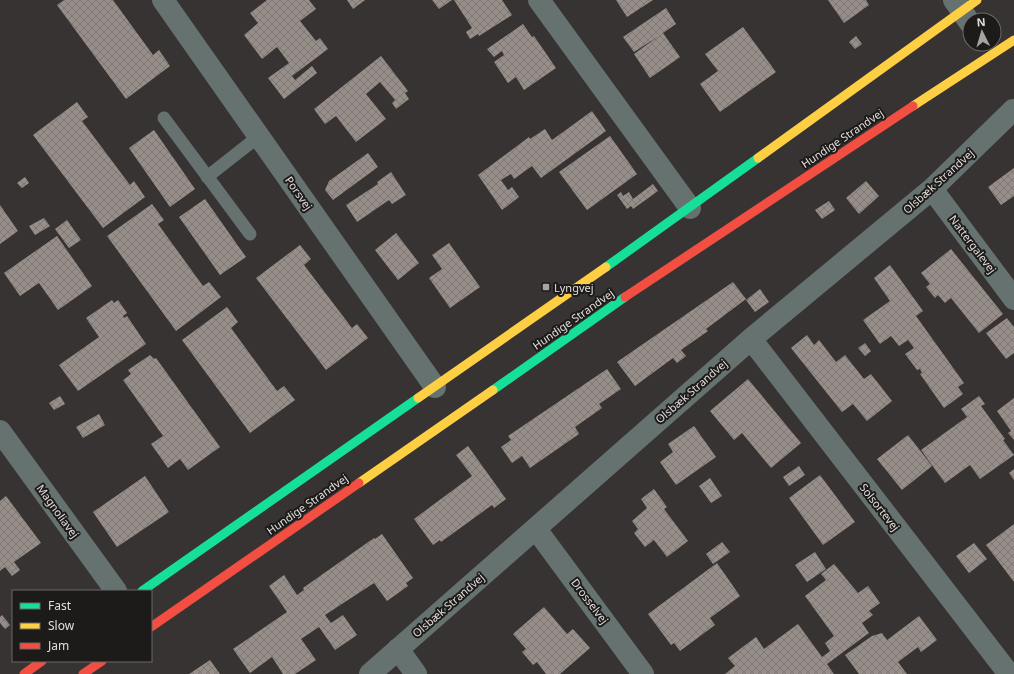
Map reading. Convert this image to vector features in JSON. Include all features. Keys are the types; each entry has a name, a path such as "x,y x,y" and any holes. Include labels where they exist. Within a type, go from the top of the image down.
{"main road":[{"name":"Hundige Strandvej","path":"143,590 690,208 966,8"},
{"name":"Hundige Strandvej","path":"1002,45 1014,40"},
{"name":"Hundige Strandvej","path":"152,626 633,292 885,124 985,52"},
{"path":"24,674 41,662"},
{"path":"83,674 101,662"}],"street":[{"name":"Porsvej","path":"163,0 435,387"},
{"path":"539,0 690,208"},
{"name":"Olsbæk Strandvej","path":"370,674 751,339 932,189 1013,110"},
{"name":"Nattergalevej","path":"932,189 1014,299"},
{"name":"Solsortevej","path":"751,339 1009,674"},
{"name":"Magnoliavej","path":"0,431 115,590"},
{"name":"Drosselvej","path":"536,528 644,674"},
{"path":"398,649 416,674"}],"lane":[{"path":"164,118 250,234"},
{"path":"207,177 259,136"}],"building":[{"path":"64,0 113,0 153,55 159,50 170,66 126,99 57,5"},
{"path":"267,0 309,0 316,9 300,21 316,41 320,38 328,49 292,76 295,80 312,66 317,73 284,99 268,78 289,63 277,47 262,59 244,35 258,23 250,13"},
{"path":"347,0 365,0 353,9"},
{"path":"432,0 452,0 439,9"},
{"path":"454,0 502,0 512,15 479,36 478,34 470,39 466,32 472,28"},
{"path":"616,0 653,0 627,17"},
{"path":"828,0 866,0 869,5 844,23"},
{"path":"666,8 676,24 663,33 680,57 650,78 634,54 659,36 634,52 623,37"},
{"path":"523,24 532,37 534,36 556,68 524,90 516,77 508,83 494,62 504,55 502,51 494,57 487,49"},
{"path":"743,27 776,72 720,112 700,84 718,71 705,54"},
{"path":"856,36 862,44 855,49 849,42"},
{"path":"381,56 408,91 405,93 409,99 396,109 392,103 395,100 380,82 366,94 386,119 356,142 336,116 325,124 314,109"},
{"path":"77,102 88,117 82,121 130,185 134,181 145,197 103,228 33,135"},
{"path":"592,111 606,131 541,178 532,166 514,179 511,174 501,180 508,190 512,187 519,197 502,210 478,175 529,137 530,139 545,129 552,140"},
{"path":"154,130 195,189 170,207 129,148"},
{"path":"610,136 637,174 587,210 559,172"},
{"path":"368,153 378,167 333,200 325,190 329,181"},
{"path":"1014,168 1014,196 1001,205 988,187"},
{"path":"391,172 406,195 392,204 389,200 357,222 346,205 378,184 377,182"},
{"path":"25,177 29,183 22,188 17,183"},
{"path":"866,181 879,196 859,214 846,198"},
{"path":"653,184 658,191 633,209 631,206 627,209 617,195 621,192 623,196 629,192 633,199"},
{"path":"205,199 246,257 220,275 179,217"},
{"path":"829,201 835,210 822,219 815,210"},
{"path":"152,204 164,220 158,224 203,286 209,282 221,297 176,331 107,236"},
{"path":"0,205 18,231 0,244"},
{"path":"44,218 50,226 35,235 29,226"},
{"path":"67,220 81,240 69,248 55,229"},
{"path":"396,233 419,263 398,280 375,250"},
{"path":"57,236 92,286 58,310 39,283 20,296 4,273"},
{"path":"449,243 480,287 450,308 429,278 442,269 432,255"},
{"path":"300,245 311,259 304,265 352,328 357,324 368,338 326,370 256,278"},
{"path":"951,249 1003,314 979,333 951,298 945,303 938,295 935,298 926,287 930,284 921,273"},
{"path":"890,265 923,311 916,316 964,383 958,387 963,394 944,408 920,374 922,373 920,369 917,370 905,354 914,348 908,340 899,346 891,336 880,344 863,320 890,301 874,278"},
{"path":"733,282 746,299 706,329 708,331 681,350 686,356 677,363 673,358 635,386 617,362"},
{"path":"760,289 769,302 755,312 746,300"},
{"path":"112,300 114,303 118,300 127,313 123,316 124,318 127,316 146,344 78,391 59,365 99,337 86,318"},
{"path":"227,307 238,322 231,328 277,391 284,386 295,400 250,433 182,340"},
{"path":"1007,318 1014,327 1014,353 1006,359 986,333"},
{"path":"807,335 814,345 819,340 836,362 845,355 864,379 871,374 892,401 867,421 853,404 842,412 791,348"},
{"path":"865,343 871,351 865,356 858,348"},
{"path":"150,355 154,359 156,358 220,447 188,470 180,459 168,468 151,444 163,436 123,380 131,374 128,370"},
{"path":"607,369 621,389 599,404 602,408 575,427 579,434 530,468 522,456 512,463 501,447 511,440 508,436"},
{"path":"748,379 801,443 771,468 742,433 734,440 710,411"},
{"path":"60,396 65,404 54,410 49,403"},
{"path":"979,396 985,404 981,406 1005,439 1003,440 1014,455 980,479 970,465 945,483 921,450 967,417 961,409"},
{"path":"1014,398 1014,440 1008,433 1011,431 997,411"},
{"path":"99,414 105,425 83,438 76,427"},
{"path":"694,426 716,457 676,485 660,462 673,452 668,444"},
{"path":"908,435 932,466 902,490 877,459"},
{"path":"468,446 506,499 494,508 492,505 441,542 440,540 433,545 414,519 472,476 456,455"},
{"path":"799,466 805,475 789,486 783,477"},
{"path":"1014,469 1014,480 1009,473"},
{"path":"820,475 855,522 823,545 789,498"},
{"path":"145,476 169,512 117,547 93,512"},
{"path":"710,478 722,496 711,503 699,486"},
{"path":"654,489 667,507 664,509 688,541 667,557 654,540 645,547 634,533 638,529 632,521 647,508 641,499"},
{"path":"6,496 41,543 14,562 20,570 12,576 5,567 0,571 0,501"},
{"path":"1014,524 1014,582 986,545"},
{"path":"382,534 413,578 406,583 408,586 387,601 374,583 325,615 331,623 343,615 357,635 335,650 319,627 301,639 316,660 295,674 283,674 272,657 250,673 233,649 287,612 269,586 284,575 297,595 304,590 303,588 374,538 375,539"},
{"path":"722,542 730,552 713,564 706,554"},
{"path":"974,543 987,559 969,573 956,556"},
{"path":"815,552 826,569 807,582 795,565"},
{"path":"717,563 740,596 710,618 715,625 680,651 674,643 671,645 648,614"},
{"path":"834,564 858,593 868,586 880,603 869,611 873,615 862,623 869,633 827,664 834,674 725,674 735,666 728,658 756,637 764,649 798,624 822,657 830,651 825,643 834,636 805,596 826,580 821,574"},
{"path":"544,607 567,634 573,629 590,648 560,674 546,674 537,662 533,665 522,652 526,649 513,634"},
{"path":"2,615 10,625 5,629 0,623 0,617"},
{"path":"919,616 937,640 921,652 918,647 898,662 907,674 859,674 845,655 872,636 882,633 887,640"},
{"path":"210,660 220,674 189,674"}],"traffic: fast":[{"path":"606,267 758,158"},
{"path":"493,390 625,297"},
{"path":"143,590 418,398"}],"traffic: slow":[{"path":"758,158 977,0"},
{"path":"913,106 1014,40"},
{"path":"418,398 606,267"},
{"path":"359,483 493,390"}],"traffic: jam":[{"path":"625,297 913,106"},
{"path":"152,626 359,483"},
{"path":"24,674 41,662"},
{"path":"83,674 101,662"}],"place":[{"name":"Lyngvej","path":"546,287"}]}
